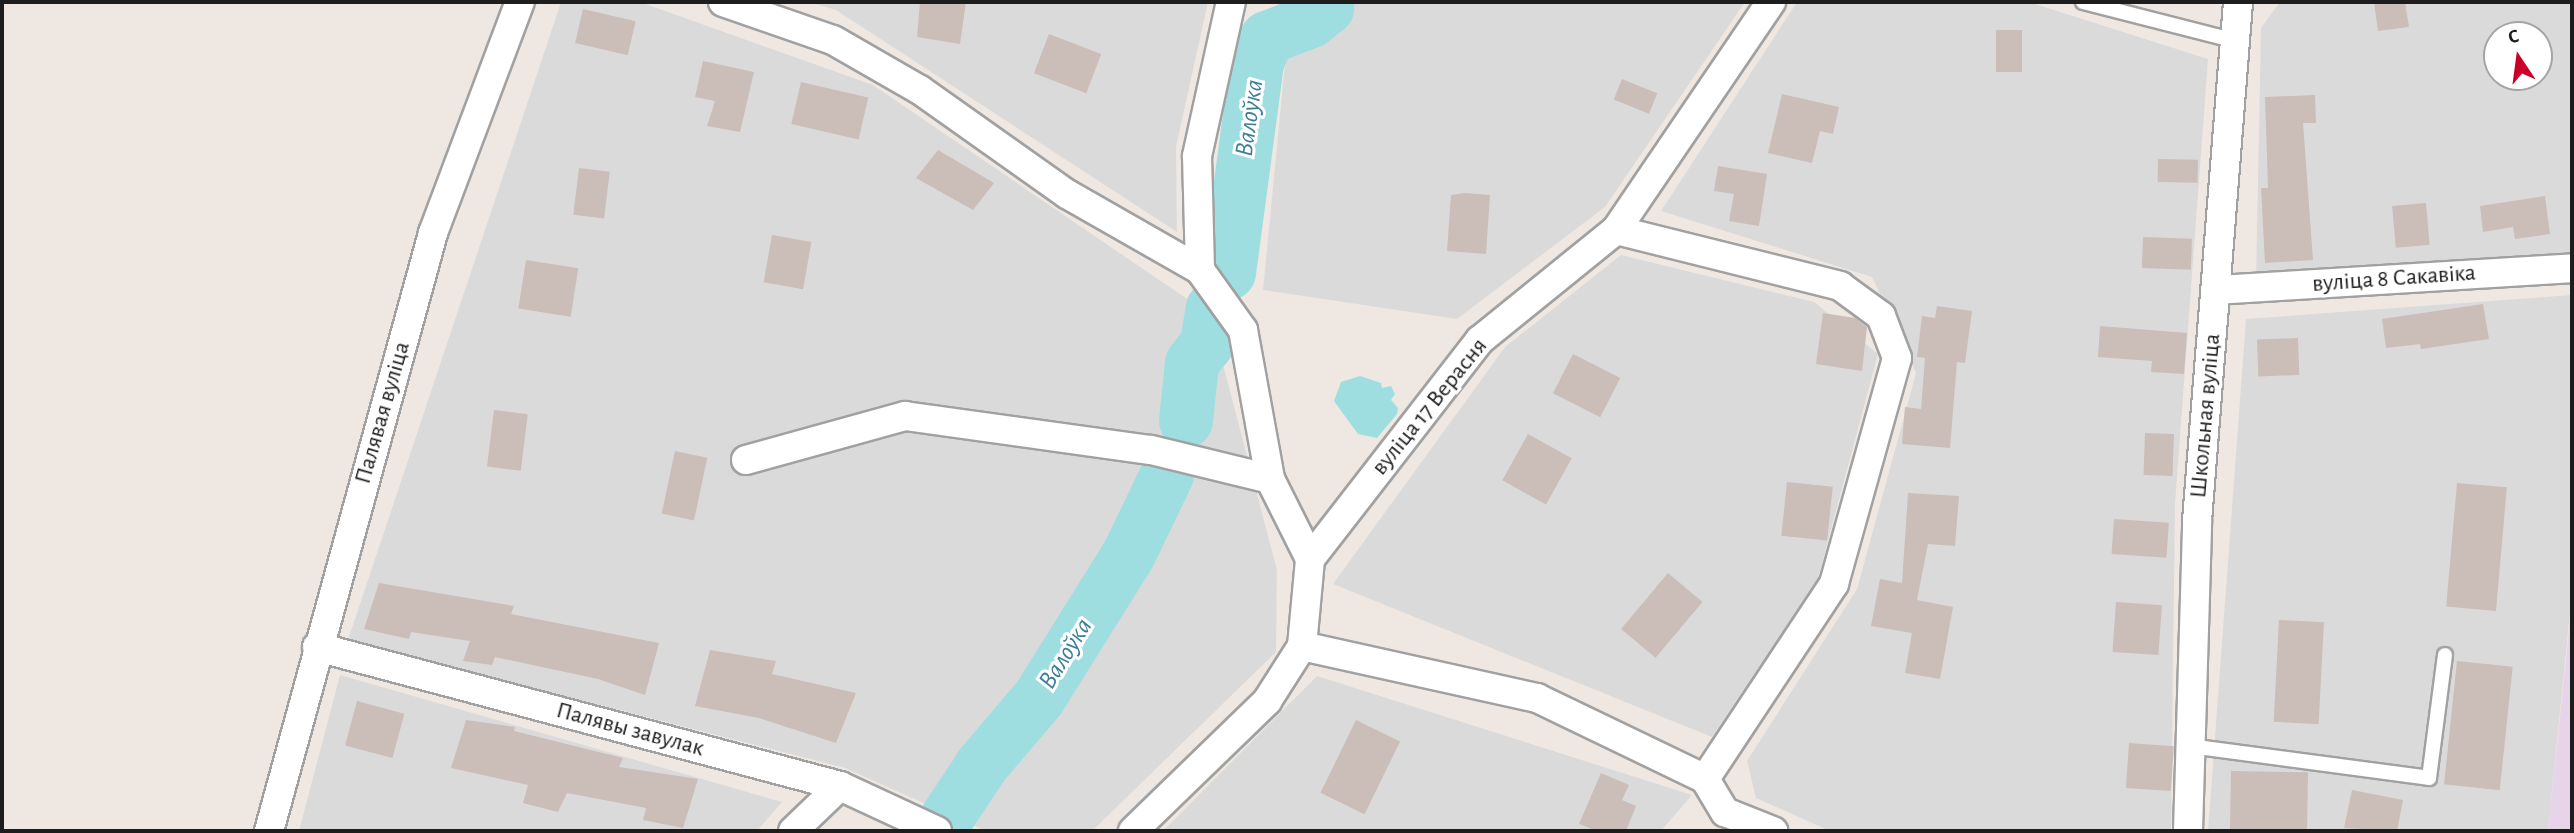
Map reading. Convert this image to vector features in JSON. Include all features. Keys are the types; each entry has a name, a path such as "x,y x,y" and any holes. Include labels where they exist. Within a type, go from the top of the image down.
{"street":[{"name":"Палявая вуліца","path":"269,831 317,647 433,233 520,2"},
{"path":"723,2 833,40 920,90 1067,194 1200,270 1243,330 1270,479 1310,559 1302,646 1267,701 1133,831"},
{"path":"1200,270 1197,156 1231,2"},
{"name":"вуліца 17 Верасня","path":"1310,559 1480,340 1616,230 1771,2"},
{"name":"Школьная вуліца","path":"2188,831 2197,522 2238,2"},
{"path":"1616,230 1840,286 1881,317 1897,358 1834,584 1705,779"},
{"name":"вуліца 8 Сакавіка","path":"2216,290 2572,268"},
{"path":"746,460 905,416 1151,450 1270,479"},
{"path":"1302,646 1537,698 1705,779 1717,822 1773,831"},
{"name":"Палявы завулак","path":"317,647 841,786 937,831"},
{"path":"793,831 841,786"}],"lane":[{"path":"2083,2 2236,41"},
{"path":"2190,746 2429,778 2445,655"}],"shaded area":[{"path":"561,2 640,2 873,85 1193,303 1221,357 1277,570 1276,652 1092,831 986,831 845,768 348,640"},
{"path":"808,2 1208,2 1176,147 1177,232 836,10"},
{"path":"1291,2 1745,2 1605,207 1457,319 1263,290"},
{"path":"1797,2 2029,2 2208,59 2175,504 2171,831 1830,831 1756,798 1747,761 1857,589 1916,373 1872,277 1661,211"},
{"path":"2280,2 2572,2 2572,253 2256,280 2261,28"},
{"path":"1621,255 1814,302 1878,354 1818,578 1712,737 1333,584 1505,347"},
{"path":"2572,295 2572,592 2548,831 2208,831 2246,319"},
{"path":"2572,592 2572,831 2548,831 2567,650"},
{"path":"340,675 782,802 757,831 299,831"},
{"path":"1317,676 1692,795 1661,831 1163,831"}],"water":[{"path":"1360,376 1381,383 1382,388 1391,386 1395,394 1391,400 1398,408 1397,414 1377,438 1358,434 1334,401 1341,382"}],"building":[{"path":"920,2 966,2 960,44 917,37"},
{"path":"2374,2 2405,2 2409,27 2378,31"},
{"path":"583,9 636,21 628,55 575,43"},
{"path":"1996,30 2022,30 2022,72 1996,72"},
{"path":"1049,34 1101,54 1086,93 1034,73"},
{"path":"703,61 754,72 740,132 707,126 715,101 695,97"},
{"path":"1622,79 1657,93 1649,114 1614,99"},
{"path":"801,82 868,98 859,139 791,124"},
{"path":"1782,94 1839,107 1833,134 1820,131 1812,163 1768,153"},
{"path":"2315,95 2316,123 2303,123 2313,260 2265,263 2261,188 2268,188 2265,97"},
{"path":"938,150 994,183 973,210 916,178"},
{"path":"2158,159 2198,160 2198,183 2158,182"},
{"path":"1718,166 1767,174 1759,226 1729,221 1734,194 1714,191"},
{"path":"579,168 610,172 604,218 573,215"},
{"path":"1451,195 1490,195 1486,254 1447,251"},
{"path":"2545,196 2550,234 2515,239 2513,227 2483,232 2480,206"},
{"path":"2426,203 2430,245 2396,248 2392,206"},
{"path":"772,235 811,242 803,289 764,282"},
{"path":"2143,237 2192,239 2191,270 2142,268"},
{"path":"526,260 578,268 571,317 518,308"},
{"path":"2483,304 2489,339 2421,349 2420,344 2386,348 2382,319"},
{"path":"1937,306 1972,311 1965,363 1957,362 1950,448 1902,444 1905,407 1921,409 1925,358 1917,357 1922,316 1935,318"},
{"path":"1823,313 1855,318 1867,327 1862,371 1816,364"},
{"path":"2100,326 2187,333 2184,374 2151,372 2152,361 2098,357"},
{"path":"2298,338 2299,375 2258,376 2257,339"},
{"path":"1573,354 1620,378 1600,417 1553,393"},
{"path":"494,410 528,414 521,471 487,467"},
{"path":"2145,433 2174,434 2173,476 2144,475"},
{"path":"1528,434 1572,458 1546,505 1502,480"},
{"path":"675,451 707,458 694,520 662,514"},
{"path":"1787,482 1833,487 1827,541 1781,536"},
{"path":"2457,483 2507,487 2496,611 2446,607"},
{"path":"1908,493 1959,496 1955,546 1928,544 1917,600 1953,607 1940,679 1905,673 1912,633 1871,626 1880,579 1902,583"},
{"path":"2114,519 2169,523 2166,558 2112,554"},
{"path":"1668,573 1702,602 1656,658 1621,629"},
{"path":"379,583 514,606 511,614 659,643 645,695 598,679 495,657 492,665 463,661 470,641 411,632 409,639 364,629"},
{"path":"2116,602 2162,605 2158,655 2113,652"},
{"path":"2279,620 2324,622 2319,724 2274,722"},
{"path":"710,650 776,661 772,674 856,693 836,743 759,718 695,706"},
{"path":"2457,661 2513,667 2500,790 2444,784"},
{"path":"357,701 404,714 392,758 345,745"},
{"path":"466,720 515,727 514,731 623,758 619,767 698,779 683,828 643,820 646,808 567,793 558,812 523,803 528,785 451,768"},
{"path":"1356,720 1400,741 1365,814 1320,793"},
{"path":"2129,743 2174,746 2171,791 2126,788"},
{"path":"2231,771 2308,772 2307,831 2230,831"},
{"path":"1601,773 1629,785 1622,800 1636,806 1626,831 1597,831 1579,824"},
{"path":"2352,790 2403,800 2397,831 2344,828"}],"waterway":[{"name":"Валоўка","path":"1229,273 1257,62 1267,38 1311,21 1327,8 1327,2"},
{"name":"Валоўка","path":"1186,421 1192,363 1207,344 1213,308"},
{"name":"Валоўка","path":"945,821 982,765 1039,698 1129,554 1167,475"}]}
